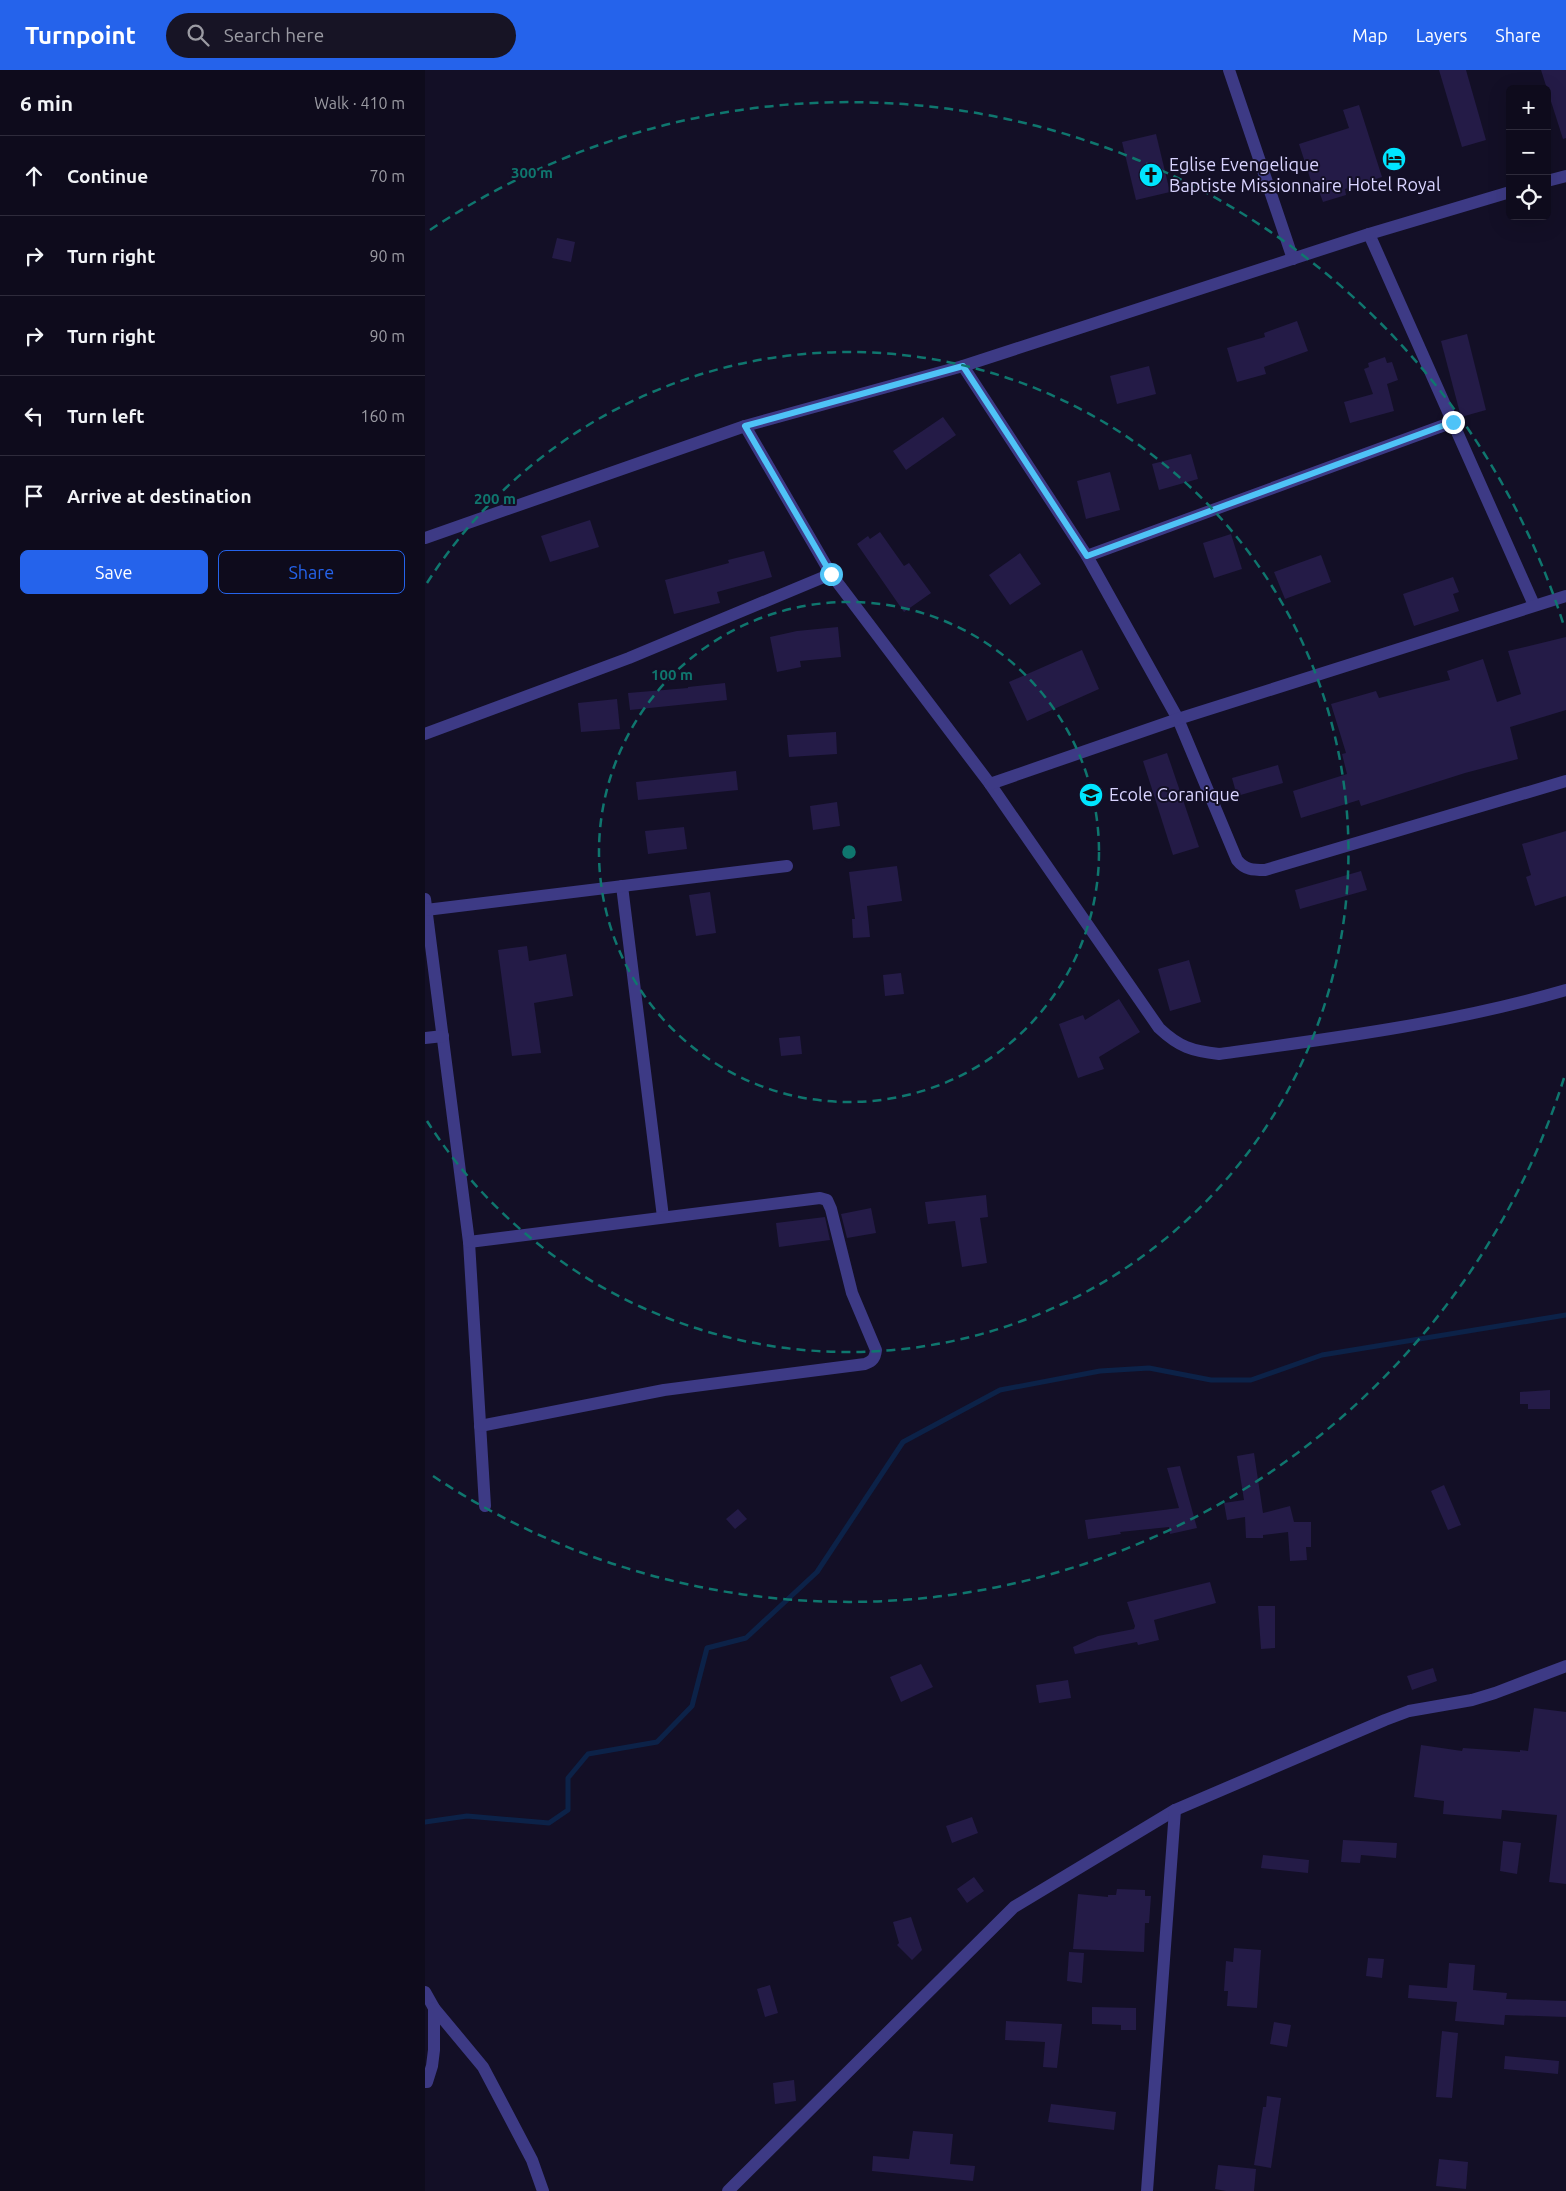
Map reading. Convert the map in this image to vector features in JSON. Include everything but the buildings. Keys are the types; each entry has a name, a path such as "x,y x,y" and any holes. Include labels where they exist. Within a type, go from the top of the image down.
{"street":[{"path":"1229,70 1293,260"},
{"path":"1551,180 1566,176"},
{"path":"425,538 745,426 963,366 1369,234 1506,193"},
{"path":"1369,234 1534,605"},
{"path":"963,366 1087,556 1178,719 1237,860 1243,867 1253,870 1265,870 1566,781"},
{"path":"1087,556 1453,422"},
{"path":"745,426 831,574 990,784 1159,1028 1174,1042 1196,1052 1219,1054 1397,1029 1513,1005 1566,990"},
{"path":"425,734 629,658 831,574"},
{"path":"990,784 1178,719 1566,596"},
{"path":"485,1506 469,1242 426,905 622,886 787,866"},
{"path":"622,886 663,1217"},
{"path":"425,1038 443,1036"},
{"path":"469,1242 811,1198 827,1200 831,1209 852,1293 876,1350 875,1357 865,1364 664,1390 480,1426"},
{"path":"728,2191 1014,1907 1175,1810 1409,1711 1472,1700 1566,1666"},
{"path":"1147,2191 1175,1810"},
{"path":"425,1992 434,2008 483,2067 532,2160 543,2191"},
{"path":"425,2082 427,2082 432,2066 434,2008"}],"waterway":[{"path":"425,1822 467,1816 549,1823 568,1810 568,1778 588,1754 657,1742 692,1706 707,1648 746,1638 817,1572 903,1442 1000,1390 1100,1371 1149,1368 1211,1380 1251,1380 1322,1355 1566,1315"}],"place":[{"name":"Hotel Royal","path":"1394,159"},
{"name":"Eglise Evengelique Baptiste Missionnaire","path":"1151,175"},
{"name":"Ecole Coranique","path":"1091,795"}],"route":[{"path":"831,574 745,426 963,366 1087,556 1453,422"}]}
